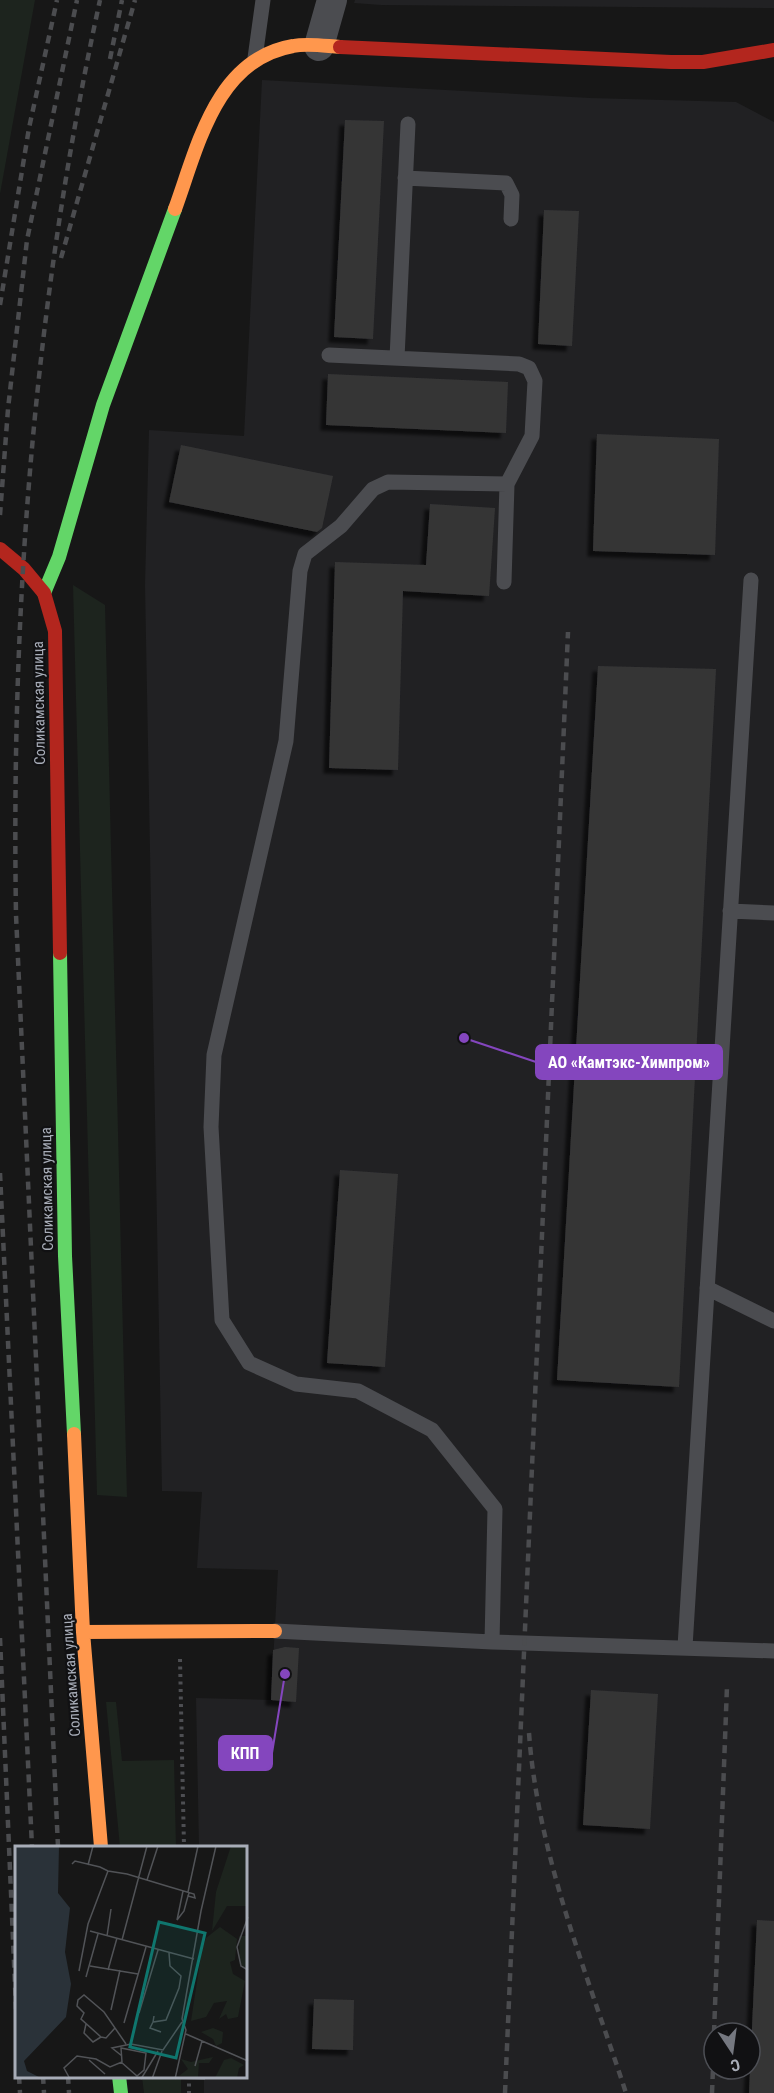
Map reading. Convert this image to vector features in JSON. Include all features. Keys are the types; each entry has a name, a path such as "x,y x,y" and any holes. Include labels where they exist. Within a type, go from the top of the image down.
{"main road":[{"path":"44,593 59,557 103,405 210,116 223,92 237,74 255,58 274,49 296,45 670,62 703,62 774,50"},
{"name":"Соликамская улица","path":"0,549 24,569 44,593 55,631 64,1256 84,1632 101,1846"},
{"path":"84,1632 275,1630"},
{"path":"119,2078 121,2093"}],"street":[{"path":"319,46 332,0"}],"lane":[{"path":"255,58 263,0"},
{"path":"397,358 408,124"},
{"path":"405,177 506,183 512,195 511,219"},
{"path":"329,355 519,364 529,368 535,381 532,435 507,484 504,582"},
{"path":"492,1642 495,1509 432,1430 358,1392 296,1384 249,1363 222,1320 211,1127 214,1055 286,741 300,572 305,554 341,526 373,489 388,482 507,484"},
{"path":"685,1647 751,580"},
{"path":"730,911 774,913"},
{"path":"707,1288 774,1321"},
{"path":"275,1630 492,1642 685,1647 774,1652"}],"path":[{"path":"180,1631 184,1846"}],"shaded area":[{"path":"0,0 35,0 0,194"},
{"path":"355,0 774,0 774,8 381,5 354,3"},
{"path":"262,80 590,98 736,102 774,122 774,2093 204,2093 204,2078 248,2078 248,1846 199,1846 196,1698 271,1700 278,1570 197,1568 202,1492 162,1491 145,585 149,430 244,436"},
{"path":"73,585 105,605 127,1497 97,1495"},
{"path":"106,1702 116,1702 122,1761 174,1760 176,1846 120,1846"},
{"path":"142,2078 181,2078 181,2093 144,2093"}],"building":[{"path":"345,120 384,121 373,339 334,337"},
{"path":"544,210 579,211 572,346 538,344"},
{"path":"328,374 508,382 506,433 326,425"},
{"path":"597,434 719,439 715,555 593,551"},
{"path":"181,445 333,476 322,528 317,532 169,502"},
{"path":"430,504 495,508 489,596 403,591 398,770 329,768 335,562 426,565"},
{"path":"598,666 716,669 679,1387 557,1380"},
{"path":"340,1170 398,1174 385,1367 327,1363"},
{"path":"285,1647 299,1648 296,1702 271,1700 273,1650"},
{"path":"591,1690 658,1694 650,1829 583,1825"},
{"path":"757,1920 774,1921 774,2093 749,2093 750,2081 762,2081 762,2021 752,2021"},
{"path":"314,1999 354,2000 353,2050 312,2049"}],"railway":[{"path":"0,305 29,128 57,0"},
{"path":"0,515 8,409 27,240 77,0"},
{"path":"58,1846 16,915 15,799 23,569 31,455 43,341 58,227 77,113 100,0"},
{"path":"110,59 122,0"},
{"path":"61,258 135,0"},
{"path":"505,2093 568,632"},
{"path":"0,1173 32,1846"},
{"path":"0,1638 15,1986"},
{"path":"714,2021 727,1686"},
{"path":"529,1733 534,1779 554,1871 626,2093"},
{"path":"19,2078 20,2093"},
{"path":"43,2078 44,2093"},
{"path":"68,2078 69,2093"},
{"path":"712,2081 712,2093"}],"traffic: fast":[{"path":"44,593 59,557 103,405 175,209"},
{"path":"60,953 65,1256 74,1434"},
{"path":"119,2078 121,2093"}],"traffic: slow":[{"path":"175,209 202,133 228,87 245,68 267,54 293,46 340,47"},
{"path":"74,1434 83,1632 101,1846"},
{"path":"83,1632 275,1631"}],"traffic: jam":[{"path":"340,47 671,62 703,62 774,50"},
{"path":"0,549 24,569 44,593 55,631 60,953"}],"place":[{"name":"АО «Камтэкс-Химпром»","path":"464,1038"},
{"name":"КПП","path":"285,1674"}]}
